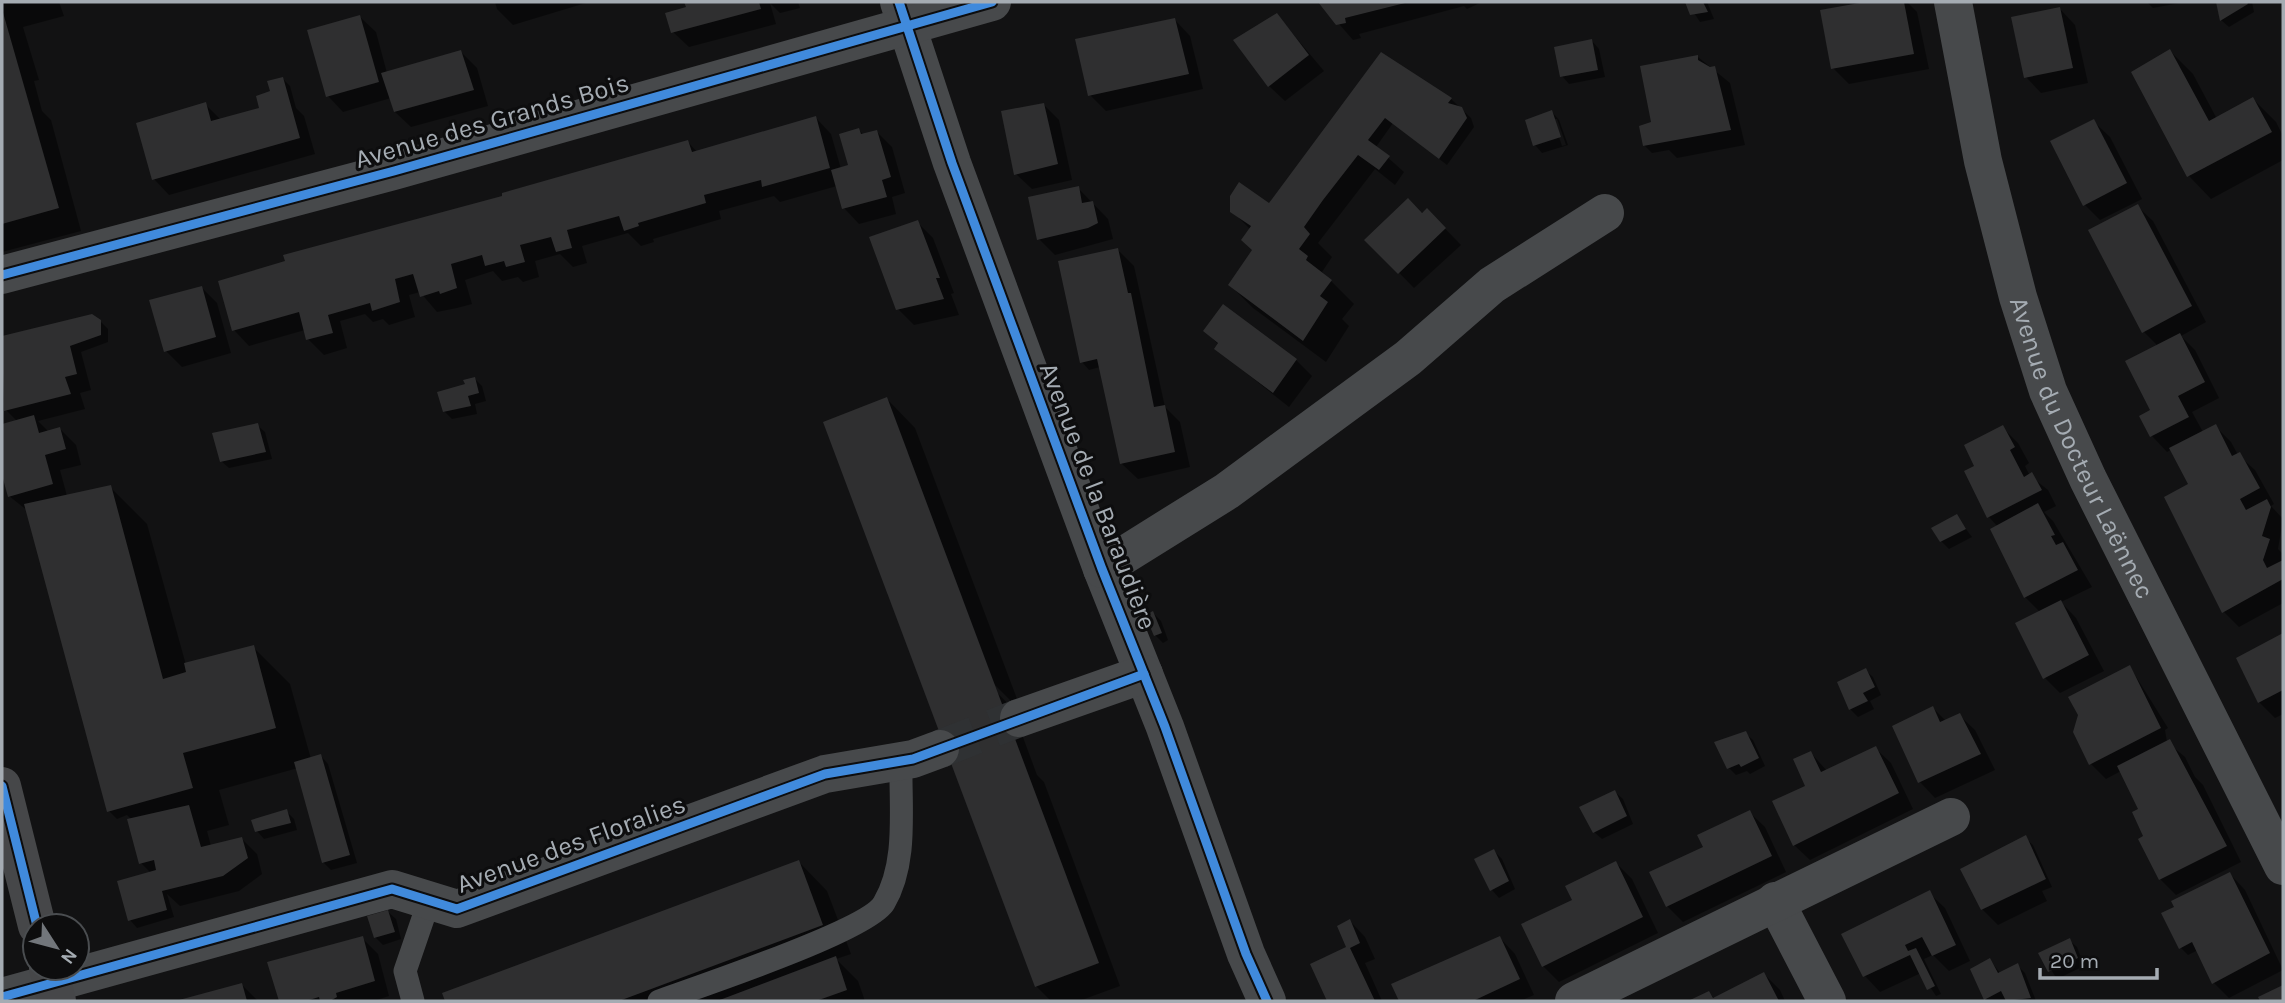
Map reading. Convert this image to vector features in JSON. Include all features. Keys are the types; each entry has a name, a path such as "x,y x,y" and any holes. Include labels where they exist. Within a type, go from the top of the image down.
{"main road":[{"path":"2,786 34,912"}],"street":[{"name":"Avenue des Grands Bois","path":"2,275 407,168 903,13 992,2"},
{"name":"Avenue du Docteur Laënnec","path":"1953,2 1983,162 2018,297 2048,391 2088,479 2283,866"},
{"name":"Avenue de la Baraudière","path":"903,13 951,163 1102,569 1144,674 1246,954 1267,1001"},
{"name":"Avenue de la Baraudière","path":"1102,569 1227,491 1408,358 1492,285 1605,213"},
{"path":"1019,718 1144,674"},
{"name":"Avenue des Floralies","path":"2,998 392,889 457,909 825,774 901,761 940,749"},
{"path":"1574,1001 1951,817"},
{"path":"1775,901 1826,1001"}],"lane":[{"path":"659,1001 853,928 883,906 900,866 901,761"},
{"path":"413,1001 405,971 429,901"}],"building":[{"path":"684,2 759,2 761,9 671,33 665,13 686,7"},
{"path":"1318,2 1405,3 1345,18 1346,23 1336,25"},
{"path":"1685,2 1703,2 1708,12 1690,15"},
{"path":"1865,2 1904,2 1914,54 1831,69 1820,10"},
{"path":"2216,2 2247,2 2248,4 2220,21"},
{"path":"2060,7 2073,68 2024,78 2011,17"},
{"path":"2,9 59,208 2,224"},
{"path":"1277,13 1309,55 1268,87 1233,40"},
{"path":"360,15 379,82 326,97 307,30"},
{"path":"1175,18 1189,74 1088,96 1075,39"},
{"path":"1592,39 1598,70 1560,77 1554,47"},
{"path":"2170,49 2209,121 2253,97 2272,132 2187,177 2131,72"},
{"path":"461,50 474,90 394,112 381,73"},
{"path":"1381,52 1452,98 1448,103 1462,107 1467,118 1439,159 1385,118 1368,140 1390,156 1379,170 1358,155 1323,200 1304,227 1310,234 1299,249 1308,256 1306,260 1332,280 1320,296 1328,302 1303,341 1228,285 1252,250 1241,240 1251,226 1230,212 1230,196 1239,182 1269,203"},
{"path":"1698,55 1698,60 1710,67 1715,66 1731,130 1643,146 1639,126 1651,122 1640,66"},
{"path":"283,77 300,138 152,180 136,123 206,102 211,121 259,108 256,96 270,91 267,81"},
{"path":"1044,103 1058,164 1014,175 1001,111"},
{"path":"1552,110 1561,137 1533,146 1525,120"},
{"path":"816,116 830,168 762,187 761,180 704,195 706,203 638,223 639,226 624,231 619,216 567,230 572,248 556,252 551,237 520,245 525,262 506,267 504,261 485,266 482,255 451,264 457,288 440,294 439,291 420,297 413,274 395,279 400,302 372,311 370,303 328,315 333,333 306,340 299,312 232,331 218,281 285,261 283,255 502,196 502,193 688,140 692,152"},
{"path":"2094,119 2127,183 2083,206 2050,141"},
{"path":"859,128 861,134 877,130 891,177 882,180 887,197 842,209 831,170 848,165 839,134"},
{"path":"1079,186 1082,203 1093,201 1098,223 1088,228 1037,240 1028,197"},
{"path":"1408,198 1422,213 1427,208 1446,228 1398,274 1364,240"},
{"path":"2138,204 2192,306 2142,333 2088,230"},
{"path":"918,220 940,278 936,278 944,299 896,310 869,237"},
{"path":"1118,248 1128,293 1131,293 1154,407 1165,405 1175,452 1120,464 1097,359 1080,363 1058,261"},
{"path":"202,286 216,337 164,352 149,300"},
{"path":"1223,304 1297,359 1273,393 1214,349 1218,343 1203,331"},
{"path":"92,314 101,320 101,335 70,346 77,374 65,377 71,394 4,411 2,336"},
{"path":"2180,333 2205,382 2178,396 2189,417 2150,437 2139,416 2150,410 2125,361"},
{"path":"475,377 479,393 468,396 471,406 443,412 437,392 465,384 463,380"},
{"path":"887,397 1099,963 1035,987 823,422"},
{"path":"34,415 39,433 60,427 66,449 45,455 53,484 8,497 2,475 2,424"},
{"path":"258,423 266,452 220,462 212,433"},
{"path":"2216,424 2232,456 2240,452 2260,488 2240,499 2246,510 2267,499 2271,507 2262,536 2270,539 2263,560 2267,568 2283,560 2283,579 2222,613 2164,497 2188,484 2169,448"},
{"path":"2003,425 2015,447 2010,450 2024,477 2032,472 2042,490 1987,518 1964,471 1974,466 1964,445"},
{"path":"111,485 163,679 186,672 184,663 254,645 276,728 183,753 193,788 107,812 24,504"},
{"path":"2038,503 2055,535 2051,536 2056,545 2063,542 2078,570 2024,598 1990,529"},
{"path":"1957,514 1966,529 1940,542 1931,528"},
{"path":"2061,600 2089,655 2043,679 2015,623"},
{"path":"1153,611 1162,633 1154,636 1145,615"},
{"path":"2283,633 2283,690 2258,703 2236,658"},
{"path":"2130,665 2161,728 2089,765 2073,732 2078,715 2068,697"},
{"path":"1866,668 1875,687 1863,693 1868,701 1849,710 1837,682"},
{"path":"1933,706 1940,722 1960,713 1981,754 1918,783 1892,726"},
{"path":"1746,731 1759,758 1741,767 1739,764 1727,769 1714,742"},
{"path":"2170,739 2227,846 2159,880 2138,839 2143,836 2132,812 2138,809 2117,766"},
{"path":"1876,746 1899,793 1793,846 1772,801 1805,786 1793,759 1811,751 1821,772"},
{"path":"321,754 350,855 322,863 294,762"},
{"path":"1615,790 1627,816 1593,833 1579,807"},
{"path":"189,805 201,847 242,837 248,858 223,876 162,891 167,910 128,921 117,881 156,870 154,860 139,864 127,819"},
{"path":"287,809 291,823 255,832 251,820"},
{"path":"1750,810 1772,856 1666,907 1649,872 1703,847 1697,835"},
{"path":"2026,835 2046,879 1981,910 1960,869"},
{"path":"1494,849 1509,881 1490,891 1474,859"},
{"path":"799,860 823,925 619,1001 445,1001 442,993"},
{"path":"1616,861 1643,917 1542,967 1521,924 1572,900 1565,886"},
{"path":"2230,872 2270,953 2212,984 2192,942 2179,949 2161,913 2174,907 2171,901"},
{"path":"1930,890 1956,945 1932,956 1922,937 1905,945 1908,951 1916,948 1935,986 1927,990 1910,955 1863,977 1841,934"},
{"path":"388,910 395,932 374,938 367,916"},
{"path":"1350,919 1360,943 1350,948 1375,1001 1327,1001 1310,964 1346,947 1337,926"},
{"path":"363,936 375,981 336,993 337,997 330,1001 320,1001 319,997 306,1001 279,1001 267,962"},
{"path":"1500,936 1520,979 1473,1001 1399,1001 1391,984"},
{"path":"2070,938 2078,958 2048,972 2038,953"},
{"path":"836,956 847,990 816,1001 717,1001"},
{"path":"1990,958 1998,973 2018,963 2031,998 2006,1001 2001,991 1984,1000 1970,969"},
{"path":"1764,972 1779,1001 1688,1001 1709,991 1713,998"},
{"path":"242,983 247,1001 179,1001 179,1000"},
{"path":"2283,985 2283,1001 2260,1001 2258,997"}],"tunnel":[{"path":"940,749 1019,718"}],"cycle path":[{"path":"899,2 952,163 1102,569 1165,727 1246,954 1267,1001"},
{"path":"2,275 394,171 992,2"},
{"path":"2,997 392,889 457,909 825,774 913,759 1144,674"},
{"path":"2,786 34,912"}]}
